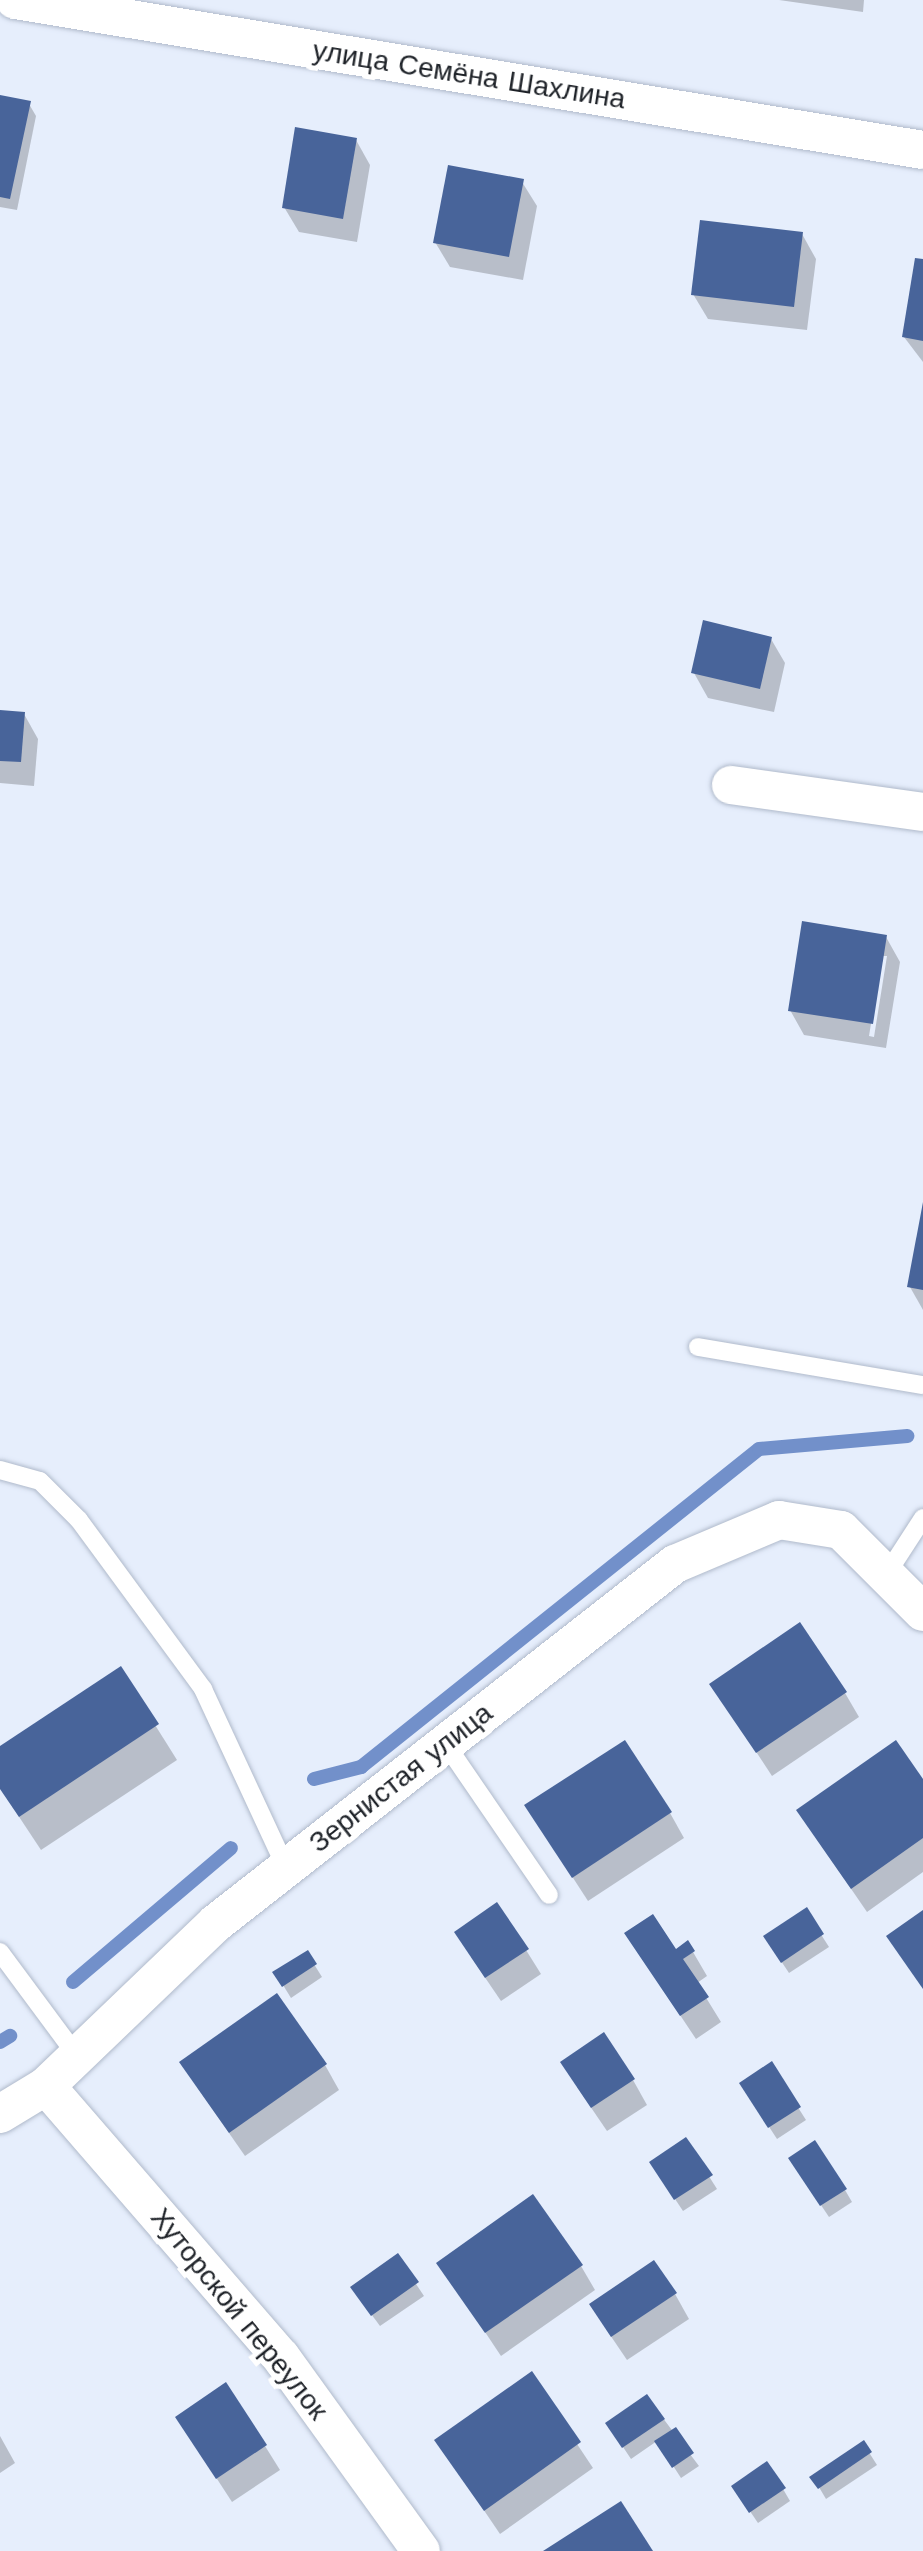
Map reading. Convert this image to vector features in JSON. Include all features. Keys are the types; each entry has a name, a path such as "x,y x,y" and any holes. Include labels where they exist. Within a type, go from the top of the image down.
{"street":[{"name":"улица Семёна Шахлина","path":"16,0 923,150"},
{"path":"731,784 923,812"},
{"name":"Зернистая улица","path":"0,2114 46,2086 286,1868 675,1564 779,1520 841,1530 886,1575"},
{"path":"886,1575 923,1612"},
{"name":"Хуторской переулок","path":"46,2086 282,2357 421,2551"}],"lane":[{"path":"698,1346 923,1385"},
{"path":"0,1470 40,1481 79,1520 203,1689 286,1868"},
{"path":"886,1575 923,1518"},
{"path":"446,1743 549,1896"},
{"path":"0,1952 77,2056"}],"building":[{"path":"0,95 31,101 10,199 0,197"},
{"path":"295,127 357,138 343,219 282,208"},
{"path":"448,165 524,179 509,257 433,243"},
{"path":"700,220 803,232 794,307 691,295"},
{"path":"915,258 923,259 923,341 902,337"},
{"path":"703,620 772,637 760,689 691,673"},
{"path":"0,710 25,712 21,762 0,761"},
{"path":"802,921 887,935 873,1024 788,1011"},
{"path":"923,1202 923,1290 907,1287"},
{"path":"800,1622 847,1692 756,1753 709,1684"},
{"path":"121,1666 159,1724 19,1817 0,1789 0,1746"},
{"path":"625,1740 672,1812 572,1878 524,1805"},
{"path":"896,1740 923,1779 923,1838 851,1889 796,1810"},
{"path":"497,1902 529,1949 485,1978 454,1932"},
{"path":"807,1907 824,1934 781,1963 763,1936"},
{"path":"923,1910 923,1989 886,1936"},
{"path":"653,1914 676,1949 688,1940 695,1951 683,1959 709,1997 680,2016 624,1933"},
{"path":"308,1950 317,1964 282,1987 272,1972"},
{"path":"277,1993 327,2064 229,2133 179,2062"},
{"path":"604,2032 635,2079 591,2108 560,2062"},
{"path":"772,2061 801,2107 768,2128 739,2083"},
{"path":"686,2137 713,2175 674,2200 649,2162"},
{"path":"815,2140 847,2189 820,2206 788,2158"},
{"path":"533,2194 583,2265 485,2333 436,2263"},
{"path":"398,2253 419,2282 371,2316 350,2287"},
{"path":"654,2260 677,2293 611,2337 589,2304"},
{"path":"532,2371 581,2442 484,2511 434,2440"},
{"path":"226,2382 267,2445 216,2479 175,2417"},
{"path":"647,2394 665,2419 622,2448 605,2423"},
{"path":"676,2427 694,2453 672,2468 654,2441"},
{"path":"864,2440 872,2452 818,2489 809,2477"},
{"path":"767,2461 786,2488 749,2513 731,2486"},
{"path":"621,2501 653,2551 543,2551"}],"waterway":[{"path":"314,1779 361,1767 759,1449 907,1436"},
{"path":"73,1982 231,1848"},
{"path":"0,2042 10,2036"}]}
